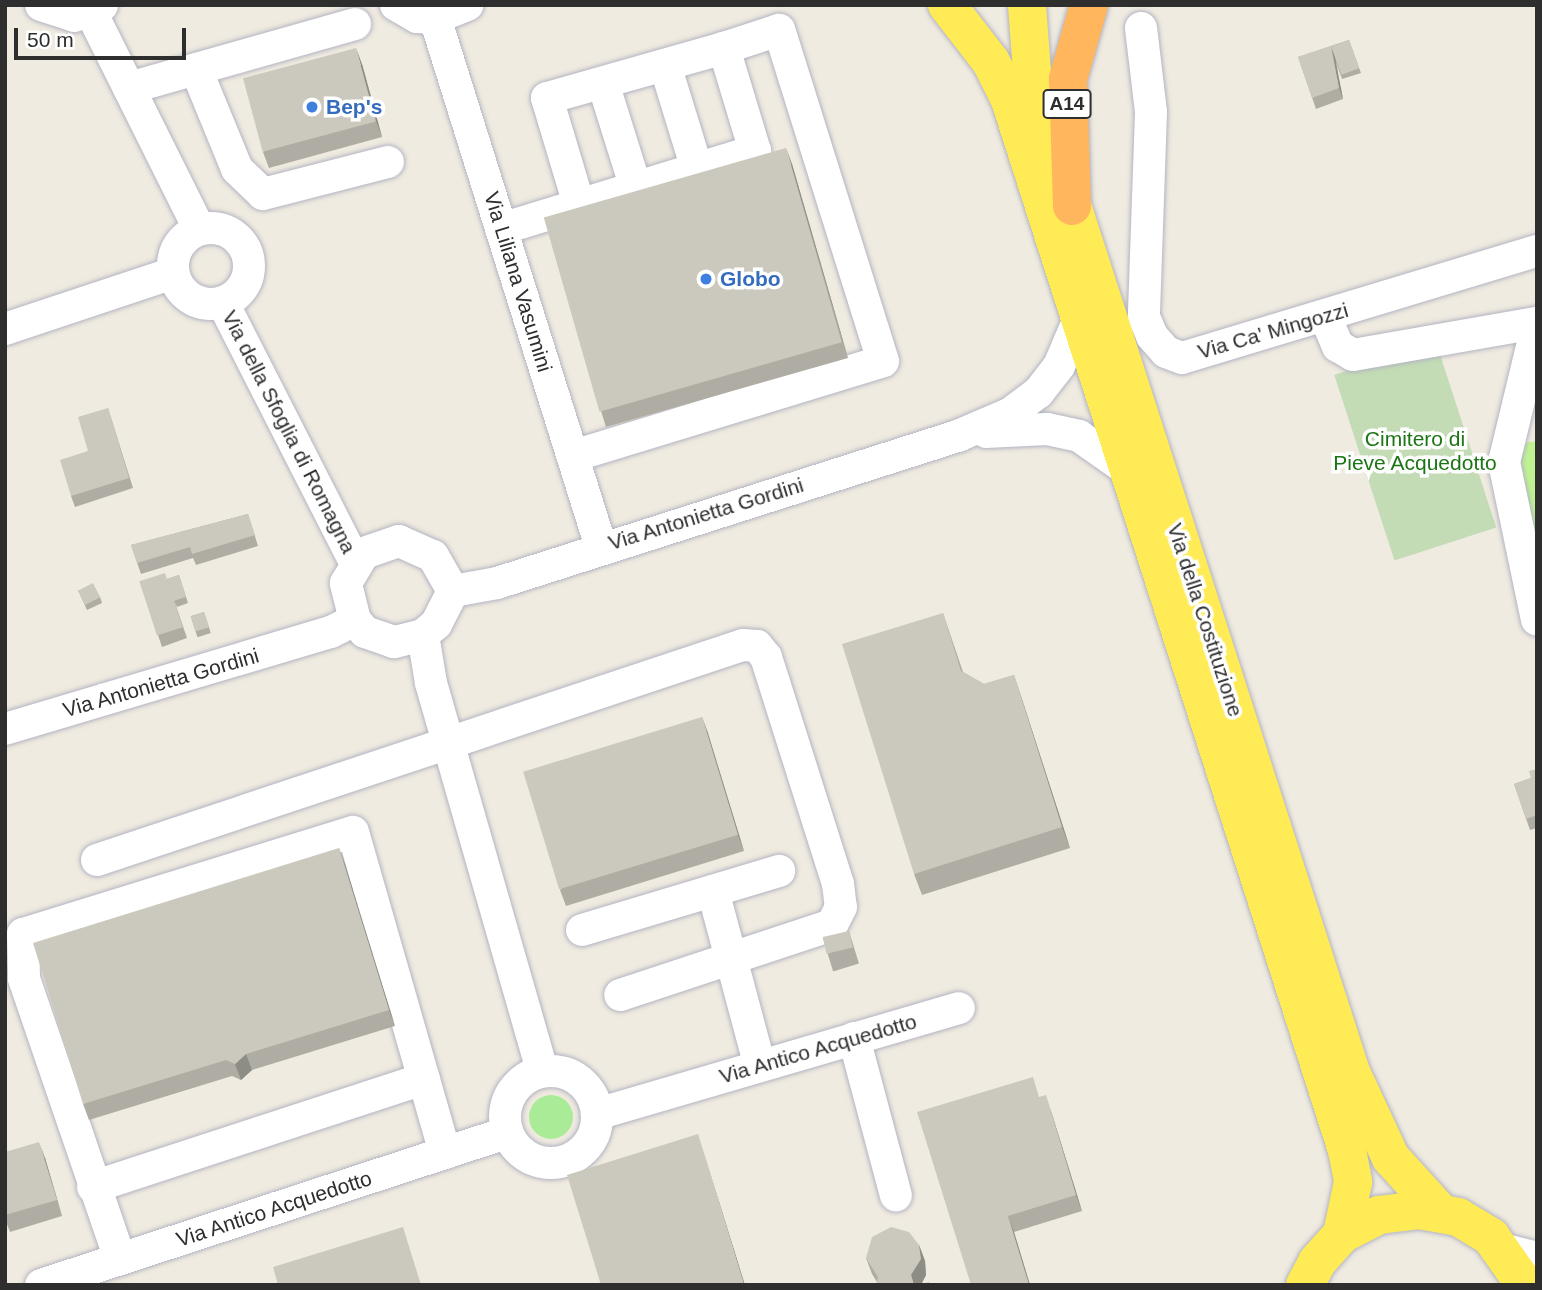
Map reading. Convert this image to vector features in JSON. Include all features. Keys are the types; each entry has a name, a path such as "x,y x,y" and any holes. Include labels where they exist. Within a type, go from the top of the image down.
{"highway":[{"name":"A14","path":"1072,206 1069,79 1089,5"}],"main road":[{"path":"947,5 991,62 1010,100 1267,910 1347,1150 1353,1182 1342,1234"},
{"name":"Via della Costituzione","path":"1027,5 1033,84 1351,1072 1391,1158 1440,1212"},
{"path":"1305,1285 1317,1262 1342,1234 1379,1215 1399,1210 1440,1212 1475,1226 1521,1254 1525,1285"}],"street":[{"path":"41,5 57,13 96,8 128,88 199,229"},
{"path":"396,5 417,17 435,18 468,5"},
{"name":"Via Liliana Vasumini","path":"435,18 601,547"},
{"path":"128,88 355,24"},
{"name":"Via Ca' Mingozzi","path":"1141,28 1151,112 1144,317 1152,336 1166,352 1182,358 1537,251"},
{"path":"573,456 883,361 779,30 547,98 579,205"},
{"path":"501,229 755,151 724,48"},
{"path":"665,65 697,169"},
{"path":"196,69 237,169 263,194 388,162"},
{"path":"603,83 636,188"},
{"path":"199,229 223,229 242,243 247,254 247,278 233,298 223,303 210,305 186,296 173,273 175,251 199,229"},
{"path":"5,329 173,273"},
{"name":"Via della Sfoglia di Romagna","path":"223,303 355,562"},
{"path":"1325,316 1338,346 1353,355 1537,324 1504,462 1537,620"},
{"name":"Via Antonietta Gordini","path":"453,592 497,583 601,547 960,435 1011,413 1038,393 1059,366 1079,319"},
{"name":"Via Antonietta Gordini","path":"960,435 1014,428 1047,429 1079,436 1126,469"},
{"path":"411,543 433,556 453,592 436,624 424,635 394,642 365,632 355,620 346,595 355,562 374,545 411,543"},
{"name":"Via Antonietta Gordini","path":"5,729 331,632 355,620"},
{"path":"424,635 449,746 542,1072"},
{"path":"97,860 449,746 743,645 757,646 766,657 838,884 841,907 832,925 620,995"},
{"path":"120,1259 93,1187 24,978 23,934 353,832 445,1153"},
{"path":"582,930 779,871"},
{"path":"713,891 760,1066"},
{"name":"Via Antico Acquedotto","path":"597,1114 959,1008"},
{"path":"853,1038 896,1196"},
{"path":"542,1072 572,1076 585,1085 597,1114 590,1142 580,1153 561,1162 539,1162 525,1156 507,1133 504,1117 511,1095 527,1077 542,1072"},
{"path":"93,1187 424,1079"},
{"name":"Via Antico Acquedotto","path":"41,1285 507,1133"}],"green space":[{"name":"Cimitero di Pieve Acquedotto","path":"1436,342 1496,527 1394,561 1334,375"},
{"path":"1537,441 1537,562 1518,444"},
{"path":"551,1095 560,1096 567,1101 572,1108 572,1126 567,1133 560,1138 551,1139 542,1138 535,1133 530,1126 529,1117 530,1108 535,1101 542,1096"}],"building":[{"path":"1349,40 1359,68 1341,75 1331,46"},
{"path":"1331,46 1339,88 1312,98 1298,57"},
{"path":"356,48 376,121 263,152 243,78"},
{"path":"786,148 842,342 599,412 544,217"},
{"path":"108,408 129,478 71,496 60,460 88,451 78,417"},
{"path":"248,514 255,535 192,554 190,547 137,563 131,545"},
{"path":"165,573 183,627 157,636 139,581"},
{"path":"179,575 186,597 174,601 167,579"},
{"path":"93,583 100,597 85,605 78,591"},
{"path":"204,612 209,627 196,632 191,616"},
{"path":"943,613 961,671 984,684 1014,675 1062,827 914,874 842,644"},
{"path":"702,717 738,835 559,889 523,772"},
{"path":"1537,769 1537,776 1531,778 1529,771"},
{"path":"1537,776 1537,815 1526,819 1514,784"},
{"path":"339,848 389,1010 246,1054 235,1064 226,1060 83,1104 33,943"},
{"path":"849,931 853,948 827,954 823,937"},
{"path":"1033,1077 1039,1097 1046,1095 1076,1195 1008,1216 1029,1285 971,1285 917,1112"},
{"path":"698,1134 744,1285 601,1285 567,1175"},
{"path":"39,1142 57,1200 5,1215 5,1152"},
{"path":"403,1227 421,1285 278,1285 273,1267"},
{"path":"891,1227 909,1232 919,1245 921,1259 911,1275 914,1285 876,1285 878,1277 866,1258 872,1237"}],"place":[{"name":"Bep's","path":"312,107"},
{"name":"Globo","path":"706,279"}]}
